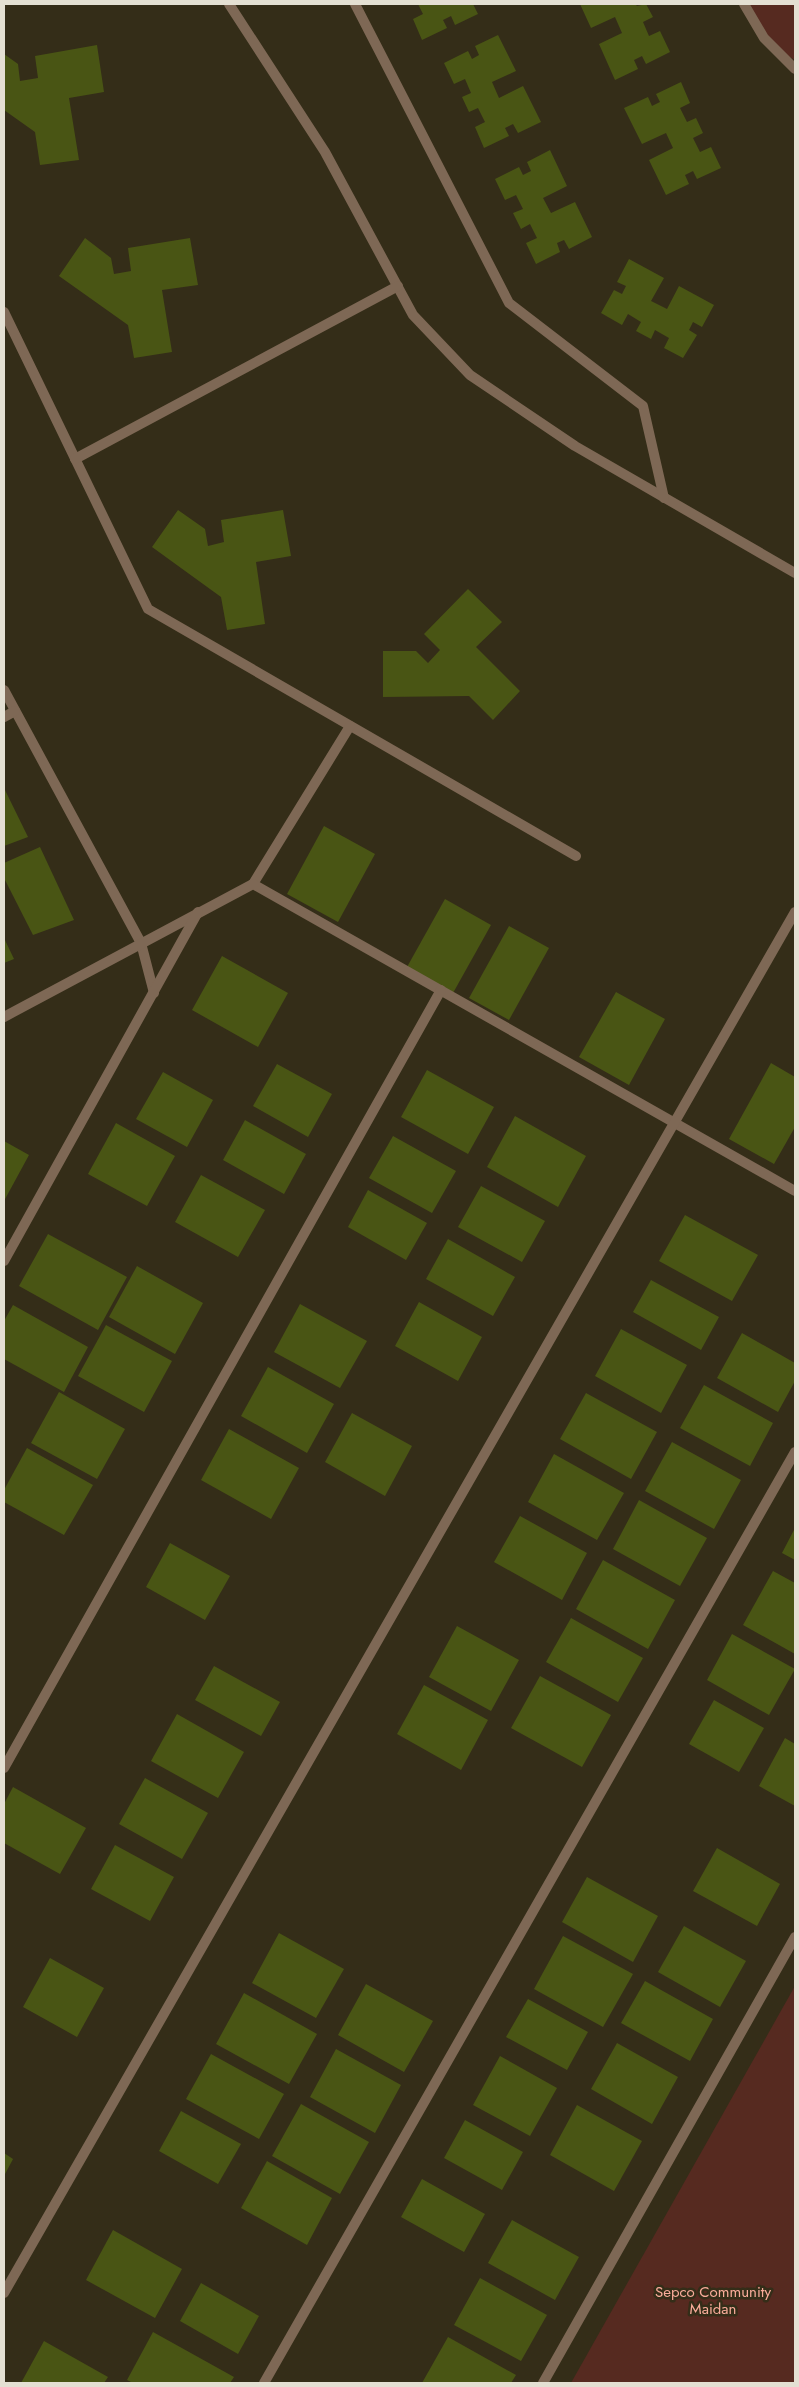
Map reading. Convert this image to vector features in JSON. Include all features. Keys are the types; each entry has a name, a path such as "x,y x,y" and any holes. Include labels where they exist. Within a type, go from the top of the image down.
{"street":[{"path":"229,4 326,152 413,315 470,375 575,446 795,573"},
{"path":"355,4 510,302 643,406 664,498"},
{"path":"744,4 764,38 795,69"},
{"path":"75,459 398,286"},
{"path":"4,312 148,609 576,856"},
{"path":"4,690 141,943 154,993"},
{"path":"4,717 15,710"},
{"path":"4,1016 253,884 350,726"},
{"path":"253,884 795,1191"},
{"path":"4,1261 199,912"},
{"path":"4,2292 795,912"},
{"path":"4,1768 440,990"},
{"path":"264,2383 795,1452"},
{"path":"543,2383 795,1937"}],"green space":[{"path":"748,4 795,4 795,60 774,48"},
{"name":"Sepco Community Maidan","path":"795,1986 795,2383 571,2383"}],"building":[{"path":"418,4 473,4 478,14 455,25 451,16 443,20 447,28 422,40 413,19 423,14"},
{"path":"580,4 635,4 637,6 646,4 653,17 643,22 649,36 660,31 670,52 646,64 642,56 634,60 638,69 615,80 599,44 622,33 615,17 591,28"},
{"path":"498,35 516,71 492,82 499,98 523,86 541,122 518,133 513,124 505,128 509,136 484,148 475,127 485,122 478,108 469,112 462,97 471,93 465,79 454,84 444,63 468,51 472,59 479,55 475,46"},
{"path":"97,45 104,92 69,98 79,160 40,165 35,132 4,110 4,54 18,64 20,81 38,78 35,56"},
{"path":"681,82 690,103 680,108 687,122 696,118 703,133 693,138 700,152 711,147 721,168 697,179 693,171 685,175 689,184 666,195 649,160 673,148 666,133 642,144 624,108 648,97 652,106 660,102 656,94"},
{"path":"550,150 567,186 543,198 551,213 575,202 592,237 569,249 564,240 557,243 560,252 536,264 526,243 537,238 530,224 521,229 513,213 523,209 516,195 505,200 495,179 519,167 523,175 531,171 527,162"},
{"path":"85,238 111,258 114,274 131,271 128,248 190,238 198,285 162,290 172,352 134,358 128,325 59,276"},
{"path":"629,259 664,278 651,301 667,309 679,286 714,305 702,327 693,322 689,330 697,335 683,358 664,348 669,338 655,330 651,339 636,331 641,322 628,314 622,325 601,313 614,290 622,294 626,286 617,282"},
{"path":"178,510 205,529 208,546 224,542 221,520 283,510 291,556 256,562 265,624 227,630 221,597 152,547"},
{"path":"468,589 502,622 476,647 520,691 493,720 469,696 383,697 383,651 416,651 428,663 440,650 424,634"},
{"path":"4,788 28,837 4,846"},
{"path":"324,826 375,854 338,922 287,894"},
{"path":"40,847 74,920 33,935 4,878 4,863"},
{"path":"445,899 491,925 453,993 407,967"},
{"path":"509,926 549,948 509,1020 469,998"},
{"path":"4,938 14,959 4,963"},
{"path":"222,956 288,993 258,1047 192,1010"},
{"path":"616,992 665,1019 629,1085 579,1057"},
{"path":"771,1063 795,1077 795,1127 774,1164 729,1139"},
{"path":"277,1064 332,1094 308,1137 253,1106"},
{"path":"427,1070 494,1107 468,1154 401,1117"},
{"path":"163,1072 213,1100 187,1147 136,1119"},
{"path":"515,1116 586,1156 558,1207 487,1167"},
{"path":"245,1120 306,1154 284,1194 223,1160"},
{"path":"116,1123 175,1156 147,1206 88,1174"},
{"path":"393,1136 456,1171 432,1213 369,1178"},
{"path":"4,1141 29,1155 4,1201"},
{"path":"201,1175 265,1210 238,1257 175,1222"},
{"path":"481,1186 545,1221 522,1262 458,1227"},
{"path":"368,1190 427,1223 406,1260 348,1227"},
{"path":"685,1215 758,1255 732,1301 659,1261"},
{"path":"48,1234 127,1277 98,1330 19,1286"},
{"path":"448,1239 515,1277 493,1316 426,1279"},
{"path":"137,1266 203,1303 175,1354 109,1317"},
{"path":"651,1280 719,1317 701,1350 633,1312"},
{"path":"419,1302 482,1337 458,1381 395,1346"},
{"path":"300,1304 367,1341 340,1388 274,1352"},
{"path":"13,1305 88,1347 64,1392 4,1359 4,1321"},
{"path":"106,1325 172,1361 144,1412 78,1376"},
{"path":"621,1329 687,1365 661,1413 595,1376"},
{"path":"742,1333 795,1363 795,1381 778,1412 717,1378"},
{"path":"268,1367 334,1404 307,1453 241,1416"},
{"path":"704,1385 773,1423 750,1466 680,1428"},
{"path":"59,1392 125,1429 97,1479 31,1443"},
{"path":"586,1393 657,1432 631,1479 560,1439"},
{"path":"352,1413 412,1446 385,1496 325,1462"},
{"path":"229,1429 299,1468 271,1519 201,1480"},
{"path":"672,1442 741,1480 714,1529 645,1491"},
{"path":"27,1448 93,1485 64,1535 4,1502 4,1490"},
{"path":"554,1454 624,1493 597,1540 528,1502"},
{"path":"639,1500 707,1538 680,1586 613,1549"},
{"path":"520,1516 587,1553 562,1600 494,1562"},
{"path":"795,1528 795,1560 782,1553"},
{"path":"170,1543 230,1576 205,1620 146,1587"},
{"path":"603,1560 675,1600 648,1649 576,1609"},
{"path":"773,1571 795,1583 795,1654 743,1625"},
{"path":"571,1618 643,1658 618,1702 546,1662"},
{"path":"457,1626 519,1660 491,1711 429,1677"},
{"path":"732,1634 795,1669 769,1715 707,1680"},
{"path":"214,1666 280,1702 261,1736 195,1700"},
{"path":"540,1676 611,1715 582,1767 511,1728"},
{"path":"424,1685 488,1720 461,1770 397,1734"},
{"path":"714,1700 764,1728 739,1772 689,1744"},
{"path":"177,1714 244,1752 218,1798 151,1761"},
{"path":"785,1738 795,1744 795,1806 759,1786"},
{"path":"145,1778 208,1813 182,1859 119,1824"},
{"path":"13,1787 86,1828 60,1874 4,1843 4,1804"},
{"path":"115,1845 174,1877 150,1921 91,1889"},
{"path":"717,1848 780,1884 757,1926 693,1891"},
{"path":"587,1877 658,1916 633,1962 562,1922"},
{"path":"684,1926 746,1961 720,2007 658,1972"},
{"path":"279,1933 344,1969 316,2018 252,1983"},
{"path":"563,1936 633,1974 603,2027 534,1989"},
{"path":"50,1958 104,1988 77,2037 23,2007"},
{"path":"645,1981 713,2019 690,2061 621,2023"},
{"path":"366,1984 433,2021 404,2072 338,2035"},
{"path":"244,1993 317,2034 289,2084 216,2044"},
{"path":"528,1999 588,2032 567,2070 506,2037"},
{"path":"617,2043 678,2077 652,2124 591,2089"},
{"path":"336,2049 401,2085 375,2133 310,2097"},
{"path":"211,2054 284,2094 259,2139 186,2099"},
{"path":"500,2056 557,2088 530,2136 473,2105"},
{"path":"301,2104 369,2142 340,2194 272,2156"},
{"path":"577,2105 642,2141 614,2191 550,2155"},
{"path":"181,2111 241,2144 218,2184 159,2151"},
{"path":"465,2120 523,2152 502,2190 444,2158"},
{"path":"4,2153 13,2159 4,2176"},
{"path":"267,2161 332,2198 307,2245 241,2208"},
{"path":"422,2179 485,2214 464,2252 401,2217"},
{"path":"512,2220 579,2257 555,2300 488,2263"},
{"path":"113,2230 182,2269 155,2318 86,2280"},
{"path":"480,2278 547,2315 521,2361 454,2325"},
{"path":"201,2283 259,2316 238,2354 180,2321"},
{"path":"153,2332 234,2377 230,2383 133,2383 127,2380"},
{"path":"448,2337 516,2375 511,2383 422,2383"},
{"path":"44,2341 108,2377 104,2383 21,2383"}]}
